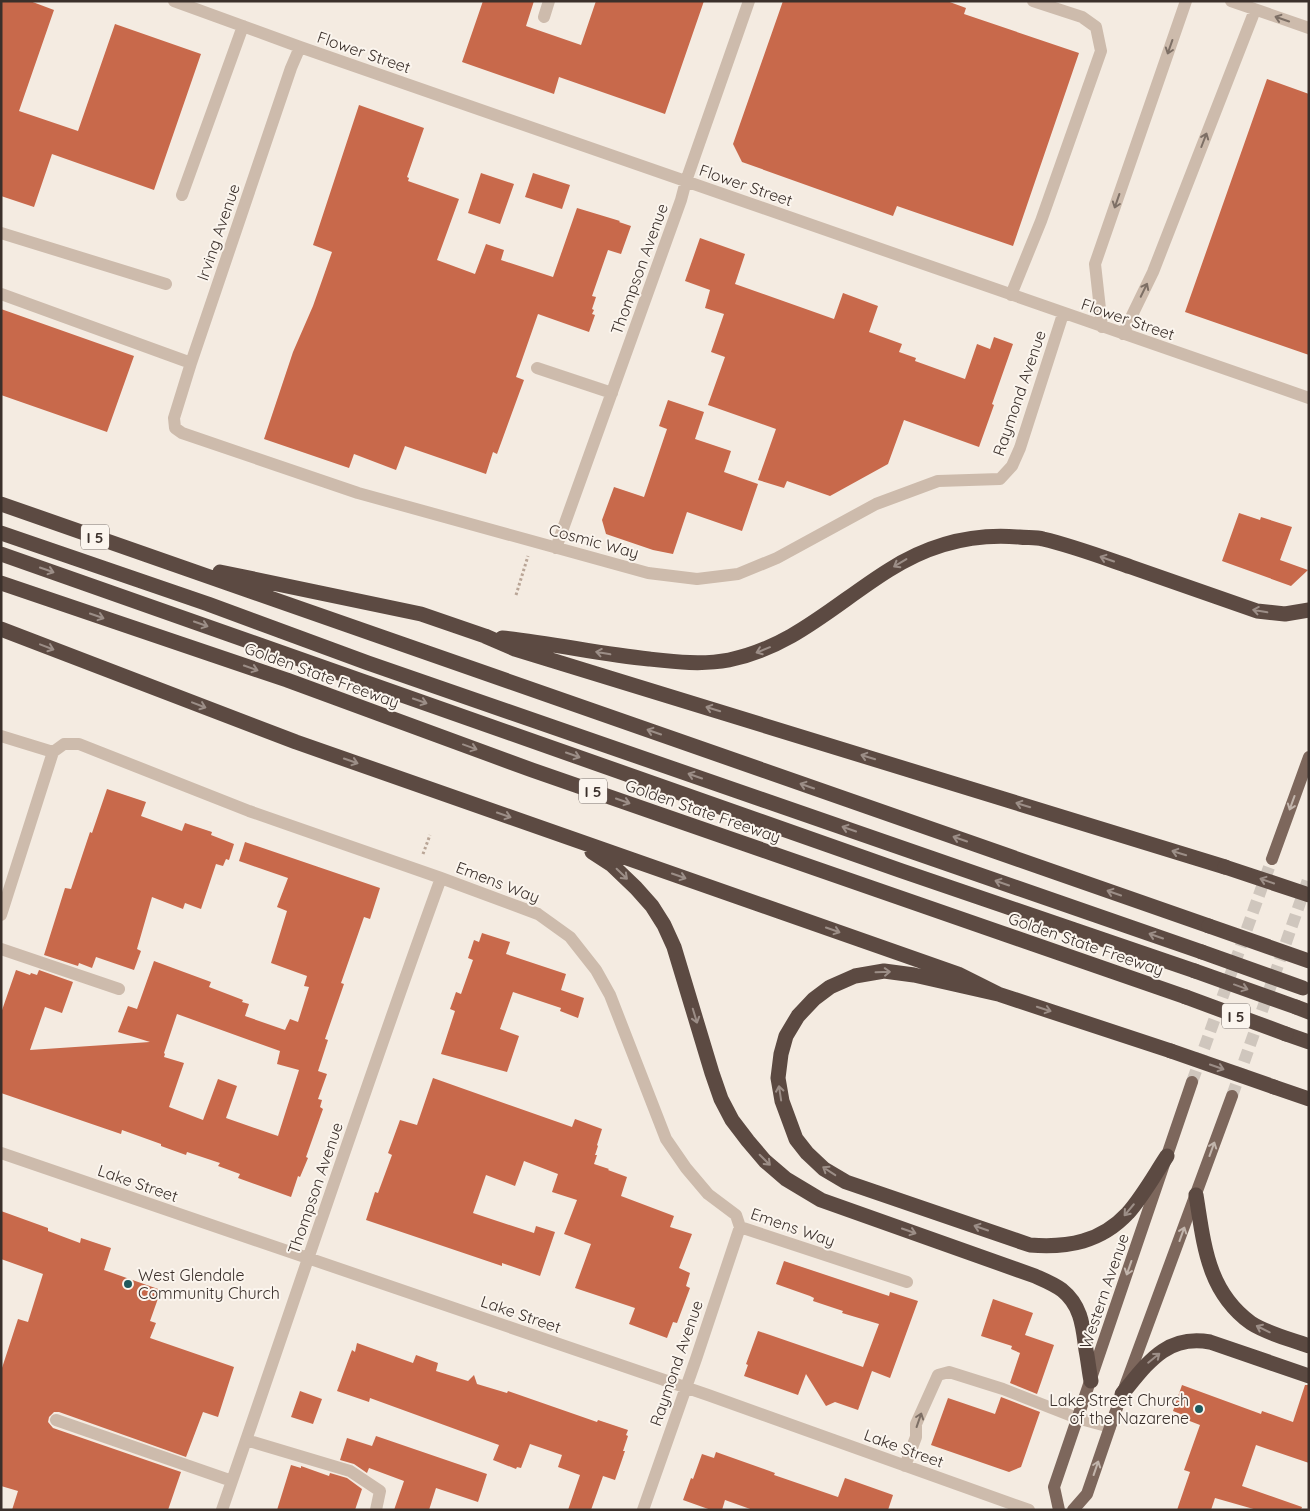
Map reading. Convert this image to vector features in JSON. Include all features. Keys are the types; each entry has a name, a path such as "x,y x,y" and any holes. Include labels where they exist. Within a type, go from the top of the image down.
{"highway":[{"name":"I 5","path":"1,504 1309,961"},
{"path":"1,533 208,604 368,663 1306,989"},
{"path":"485,636 522,640 618,656 678,662 697,663 729,660 778,644 804,630 866,584 904,560 944,544 972,538 1004,536 1042,539 1079,549 1257,611 1285,614 1309,610"},
{"path":"1,554 902,871 1303,1009"},
{"path":"161,560 421,614 485,636 515,649 1225,867 1309,895"},
{"name":"Golden State Freeway","path":"1,583 287,680 532,770 1186,997 1309,1042"},
{"path":"1,629 296,742 958,974 998,994"},
{"path":"551,831 591,851 612,865 652,906 664,925 674,947 712,1073 722,1099 732,1120 765,1161 786,1179 821,1200 1026,1272 1054,1284 1074,1302 1080,1315 1085,1333 1091,1381"},
{"path":"1167,1156 1128,1213 1111,1228 1092,1238 1074,1244 1030,1245 846,1182 824,1169 807,1153 796,1138 782,1102 778,1078 781,1054 786,1036 798,1016 814,999 830,987 855,976 884,971 914,975 998,994 1309,1099"},
{"path":"1196,1195 1206,1254 1210,1268 1224,1294 1238,1311 1252,1323 1273,1334 1309,1346"},
{"path":"1122,1394 1148,1362 1171,1346 1185,1341 1198,1340 1210,1342 1309,1376"}],"main road":[{"path":"1272,859 1309,758"},
{"name":"Western Avenue","path":"1059,1510 1054,1487 1192,1082"},
{"path":"1073,1510 1087,1494 1232,1096"}],"street":[{"name":"Flower Street","path":"174,1 300,47 1011,296 1309,398"},
{"path":"544,16 549,1"},
{"name":"Thompson Avenue","path":"556,548 681,200 749,1"},
{"path":"1011,296 1041,221 1101,51 1096,27 1082,17 1033,1"},
{"path":"1102,327 1095,264 1186,1"},
{"path":"1231,1 1309,28"},
{"path":"1123,334 1153,272 1255,10"},
{"path":"182,195 243,26"},
{"name":"Irving Avenue","path":"176,428 174,418 191,363 291,68 300,47"},
{"path":"1,233 166,284"},
{"path":"1,294 191,363"},
{"name":"Raymond Avenue","path":"1000,479 1012,466 1020,448 1063,314"},
{"path":"537,368 612,393"},
{"name":"Cosmic Way","path":"176,428 182,433 358,493 648,573 697,579 738,574 777,558 876,504 938,481 1000,479"},
{"path":"1,736 53,752 1,914"},
{"name":"Emens Way","path":"53,752 64,744 79,744 249,811 538,914 570,937 596,970 610,995 666,1139 686,1168 708,1194 736,1215 740,1227 907,1282"},
{"name":"Thompson Avenue","path":"222,1510 323,1211 441,878"},
{"path":"1,949 119,989"},
{"name":"Lake Street","path":"1,1153 685,1388 708,1394 1029,1510"},
{"name":"Raymond Avenue","path":"643,1510 740,1227"},
{"path":"905,1466 916,1437 916,1424 938,1375 949,1372 1003,1389 1077,1418 1110,1427"},
{"path":"56,1420 232,1481"},
{"path":"246,1440 350,1471 380,1491 376,1510"}],"path":[{"path":"516,595 532,541"}],"building":[{"path":"1,1 30,1 54,10 19,111 78,131 115,24 201,54 154,190 52,154 34,207 1,196"},
{"path":"483,1 534,1 526,26 581,45 596,1 704,1 665,114 559,77 554,94 462,62"},
{"path":"783,1 947,1 966,8 964,14 1079,53 1013,246 897,206 893,216 742,162 733,144"},
{"path":"1267,79 1309,94 1309,355 1185,312"},
{"path":"359,105 424,128 407,177 409,178 408,181 459,199 437,260 475,274 486,244 504,250 501,260 553,277 577,208 631,226 621,254 608,250 592,296 596,297 592,309 594,310 592,314 595,315 589,332 538,314 516,377 524,380 497,454 493,452 486,474 405,446 396,470 354,454 349,468 264,439 293,352 313,306 332,252 313,245"},
{"path":"481,173 514,184 500,224 468,213"},
{"path":"533,173 570,185 562,209 525,197"},
{"path":"700,238 745,254 735,284 834,319 843,293 878,306 869,332 902,344 899,352 916,358 915,361 965,379 977,344 990,349 994,337 1013,344 979,447 904,420 888,464 830,496 787,481 784,488 758,480 776,429 708,405 725,357 711,352 724,314 705,308 710,290 685,281"},
{"path":"1,309 134,356 107,432 1,395"},
{"path":"668,400 704,412 695,439 731,451 724,472 758,484 742,531 687,512 673,554 653,550 606,534 602,520 614,487 644,497 667,429 659,426"},
{"path":"1239,513 1260,520 1261,517 1292,527 1280,560 1308,570 1291,586 1222,561"},
{"path":"107,789 146,802 141,816 182,831 185,823 212,832 211,835 234,844 229,860 226,859 223,866 216,864 201,909 185,903 183,909 152,897 137,949 141,951 134,970 96,957 92,968 79,963 78,966 44,955 65,888 71,889"},
{"path":"245,842 380,888 370,919 364,917 341,983 344,984 325,1039 328,1040 318,1071 327,1074 318,1099 322,1100 320,1107 323,1109 306,1157 308,1158 300,1177 298,1176 291,1197 238,1178 240,1174 218,1166 220,1163 187,1152 186,1155 122,1130 121,1134 1,1093 1,1013 16,970 30,975 31,973 37,975 39,970 73,982 62,1013 45,1007 30,1050 150,1042 118,1032 128,1006 137,1009 154,961 211,982 209,987 243,1000 242,1002 249,1004 245,1016 285,1030 290,1019 298,1022 309,987 304,986 307,976 271,963 287,911 277,907 288,878 239,861","holes":["177,1014 280,1051 277,1064 299,1070 278,1136 226,1118 237,1086 218,1079 203,1120 169,1107 184,1063 164,1057"]},
{"path":"482,933 510,942 506,954 566,974 561,990 584,998 578,1018 560,1011 561,1008 513,992 500,1029 519,1036 507,1072 441,1054 455,1011 450,1009 456,992 461,994 473,960 468,958 474,940 479,942"},
{"path":"433,1078 572,1127 575,1119 602,1129 594,1164 627,1177 621,1196 674,1216 670,1227 692,1234 679,1268 690,1273 686,1286 690,1288 677,1323 673,1322 667,1338 629,1324 635,1308 575,1288 591,1244 564,1234 577,1200 552,1192 558,1174 524,1161 515,1186 486,1175 473,1213 534,1233 536,1226 555,1232 540,1276 502,1263 502,1266 366,1220 375,1192 378,1193 392,1155 388,1153 400,1120 417,1125"},
{"path":"1,1211 48,1228 48,1231 80,1243 81,1238 111,1248 104,1270 161,1290 150,1321 156,1323 150,1338 234,1367 218,1417 203,1412 186,1457 59,1412 54,1412 49,1417 48,1422 53,1428 181,1472 168,1510 12,1510 18,1491 1,1486 1,1371 18,1319 28,1322 43,1274 1,1259"},
{"path":"784,1261 889,1296 890,1292 918,1301 890,1378 872,1371 858,1410 835,1402 826,1406 806,1374 798,1395 744,1376 748,1365 746,1364 758,1331 863,1367 879,1324 842,1313 843,1311 813,1301 814,1298 810,1296 776,1284"},
{"path":"993,1299 1033,1313 1025,1335 1054,1345 1037,1394 1010,1383 1020,1353 1011,1349 1012,1346 981,1336"},
{"path":"357,1343 413,1363 416,1355 438,1363 436,1371 468,1381 474,1375 477,1384 507,1393 508,1391 597,1422 598,1420 628,1430 623,1451 625,1451 615,1480 603,1476 591,1510 568,1510 580,1475 558,1467 562,1455 530,1444 521,1468 517,1467 516,1469 493,1460 499,1445 370,1398 369,1402 337,1391 352,1350 355,1352"},
{"path":"1182,1385 1261,1414 1262,1411 1293,1422 1305,1385 1309,1385 1309,1463 1256,1445 1242,1486 1302,1507 1301,1510 1257,1510 1215,1498 1211,1510 1177,1510 1190,1472 1184,1470 1200,1425 1187,1420 1188,1417 1173,1411"},
{"path":"300,1391 322,1399 313,1424 291,1417"},
{"path":"1001,1397 1040,1412 1021,1467 1009,1472 931,1445 948,1398 995,1414"},
{"path":"376,1436 487,1474 478,1502 436,1488 429,1510 394,1510 404,1481 369,1468 367,1473 354,1464 340,1460 347,1438 372,1446"},
{"path":"716,1452 775,1473 774,1475 838,1497 845,1478 893,1495 888,1510 753,1510 725,1500 722,1510 711,1510 683,1500 702,1454 714,1458"},
{"path":"291,1465 301,1468 301,1466 329,1476 330,1473 347,1478 362,1489 355,1510 277,1510"}],"tunnel":[{"path":"1192,1082 1272,859"},
{"path":"1232,1096 1309,877"}],"place":[{"name":"West Glendale Community Church","path":"128,1284"},
{"name":"Lake Street Church of the Nazarene","path":"1199,1409"}]}
